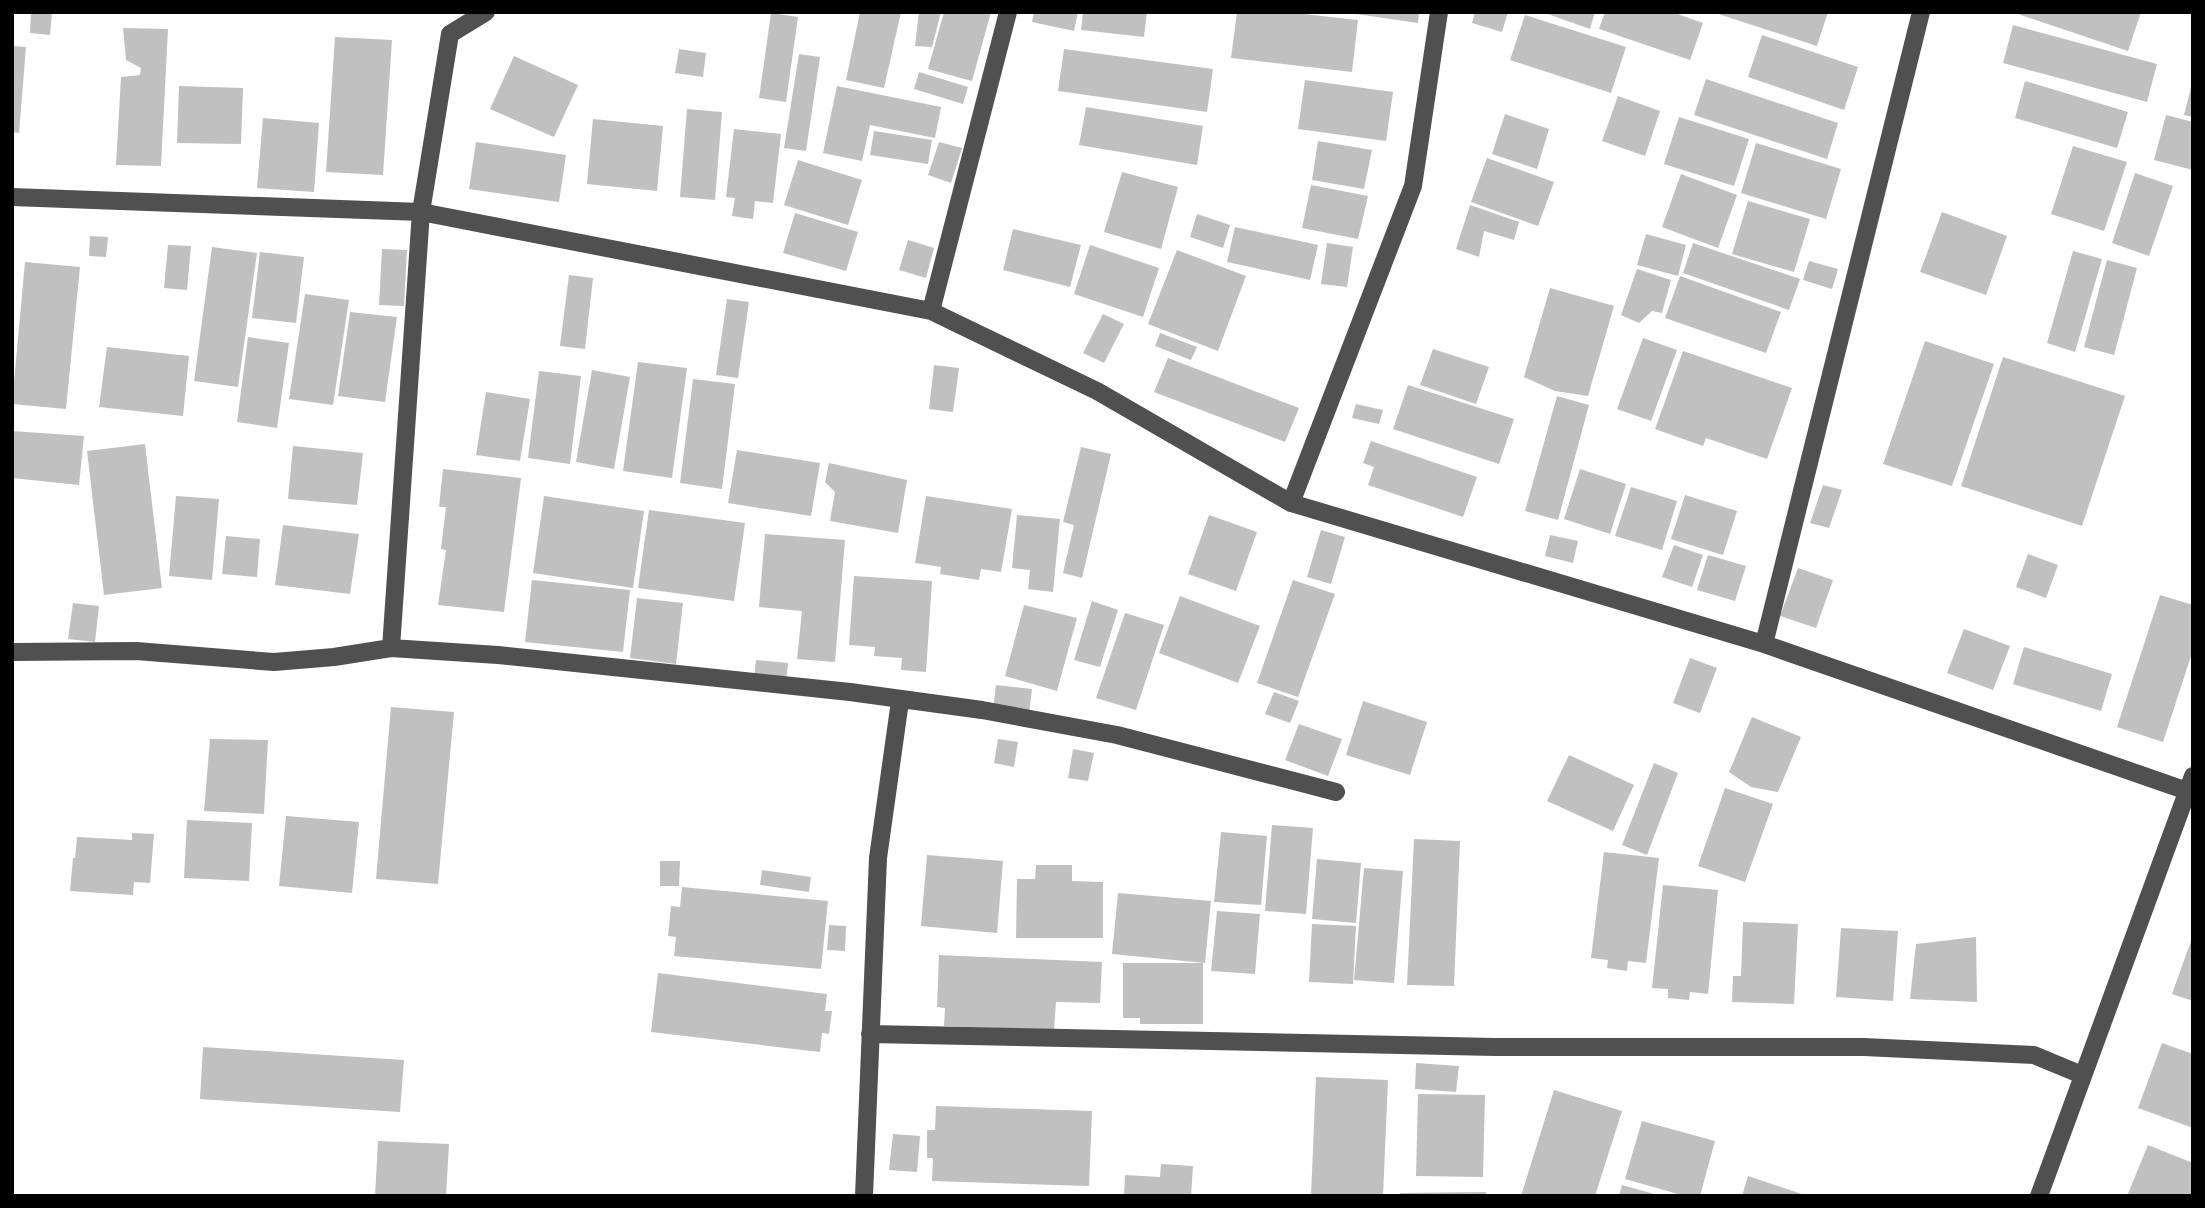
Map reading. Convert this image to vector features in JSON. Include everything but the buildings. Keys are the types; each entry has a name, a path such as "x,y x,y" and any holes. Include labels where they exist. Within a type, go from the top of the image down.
{"street":[{"path":"391,648 421,212 450,34 486,12"},
{"path":"931,311 1008,12"},
{"path":"1291,503 1413,186 1439,12"},
{"path":"1764,644 1921,12"},
{"path":"12,197 421,212 931,311 1097,391 1291,503 1764,644 2191,787 2039,1196"},
{"path":"12,652 136,651 274,663 391,648 498,655 850,692 900,701 982,710 1117,735 1336,792"},
{"path":"864,1196 878,858 900,701"},
{"path":"870,1034 1495,1047 1864,1047 2034,1055 2082,1075"}]}
